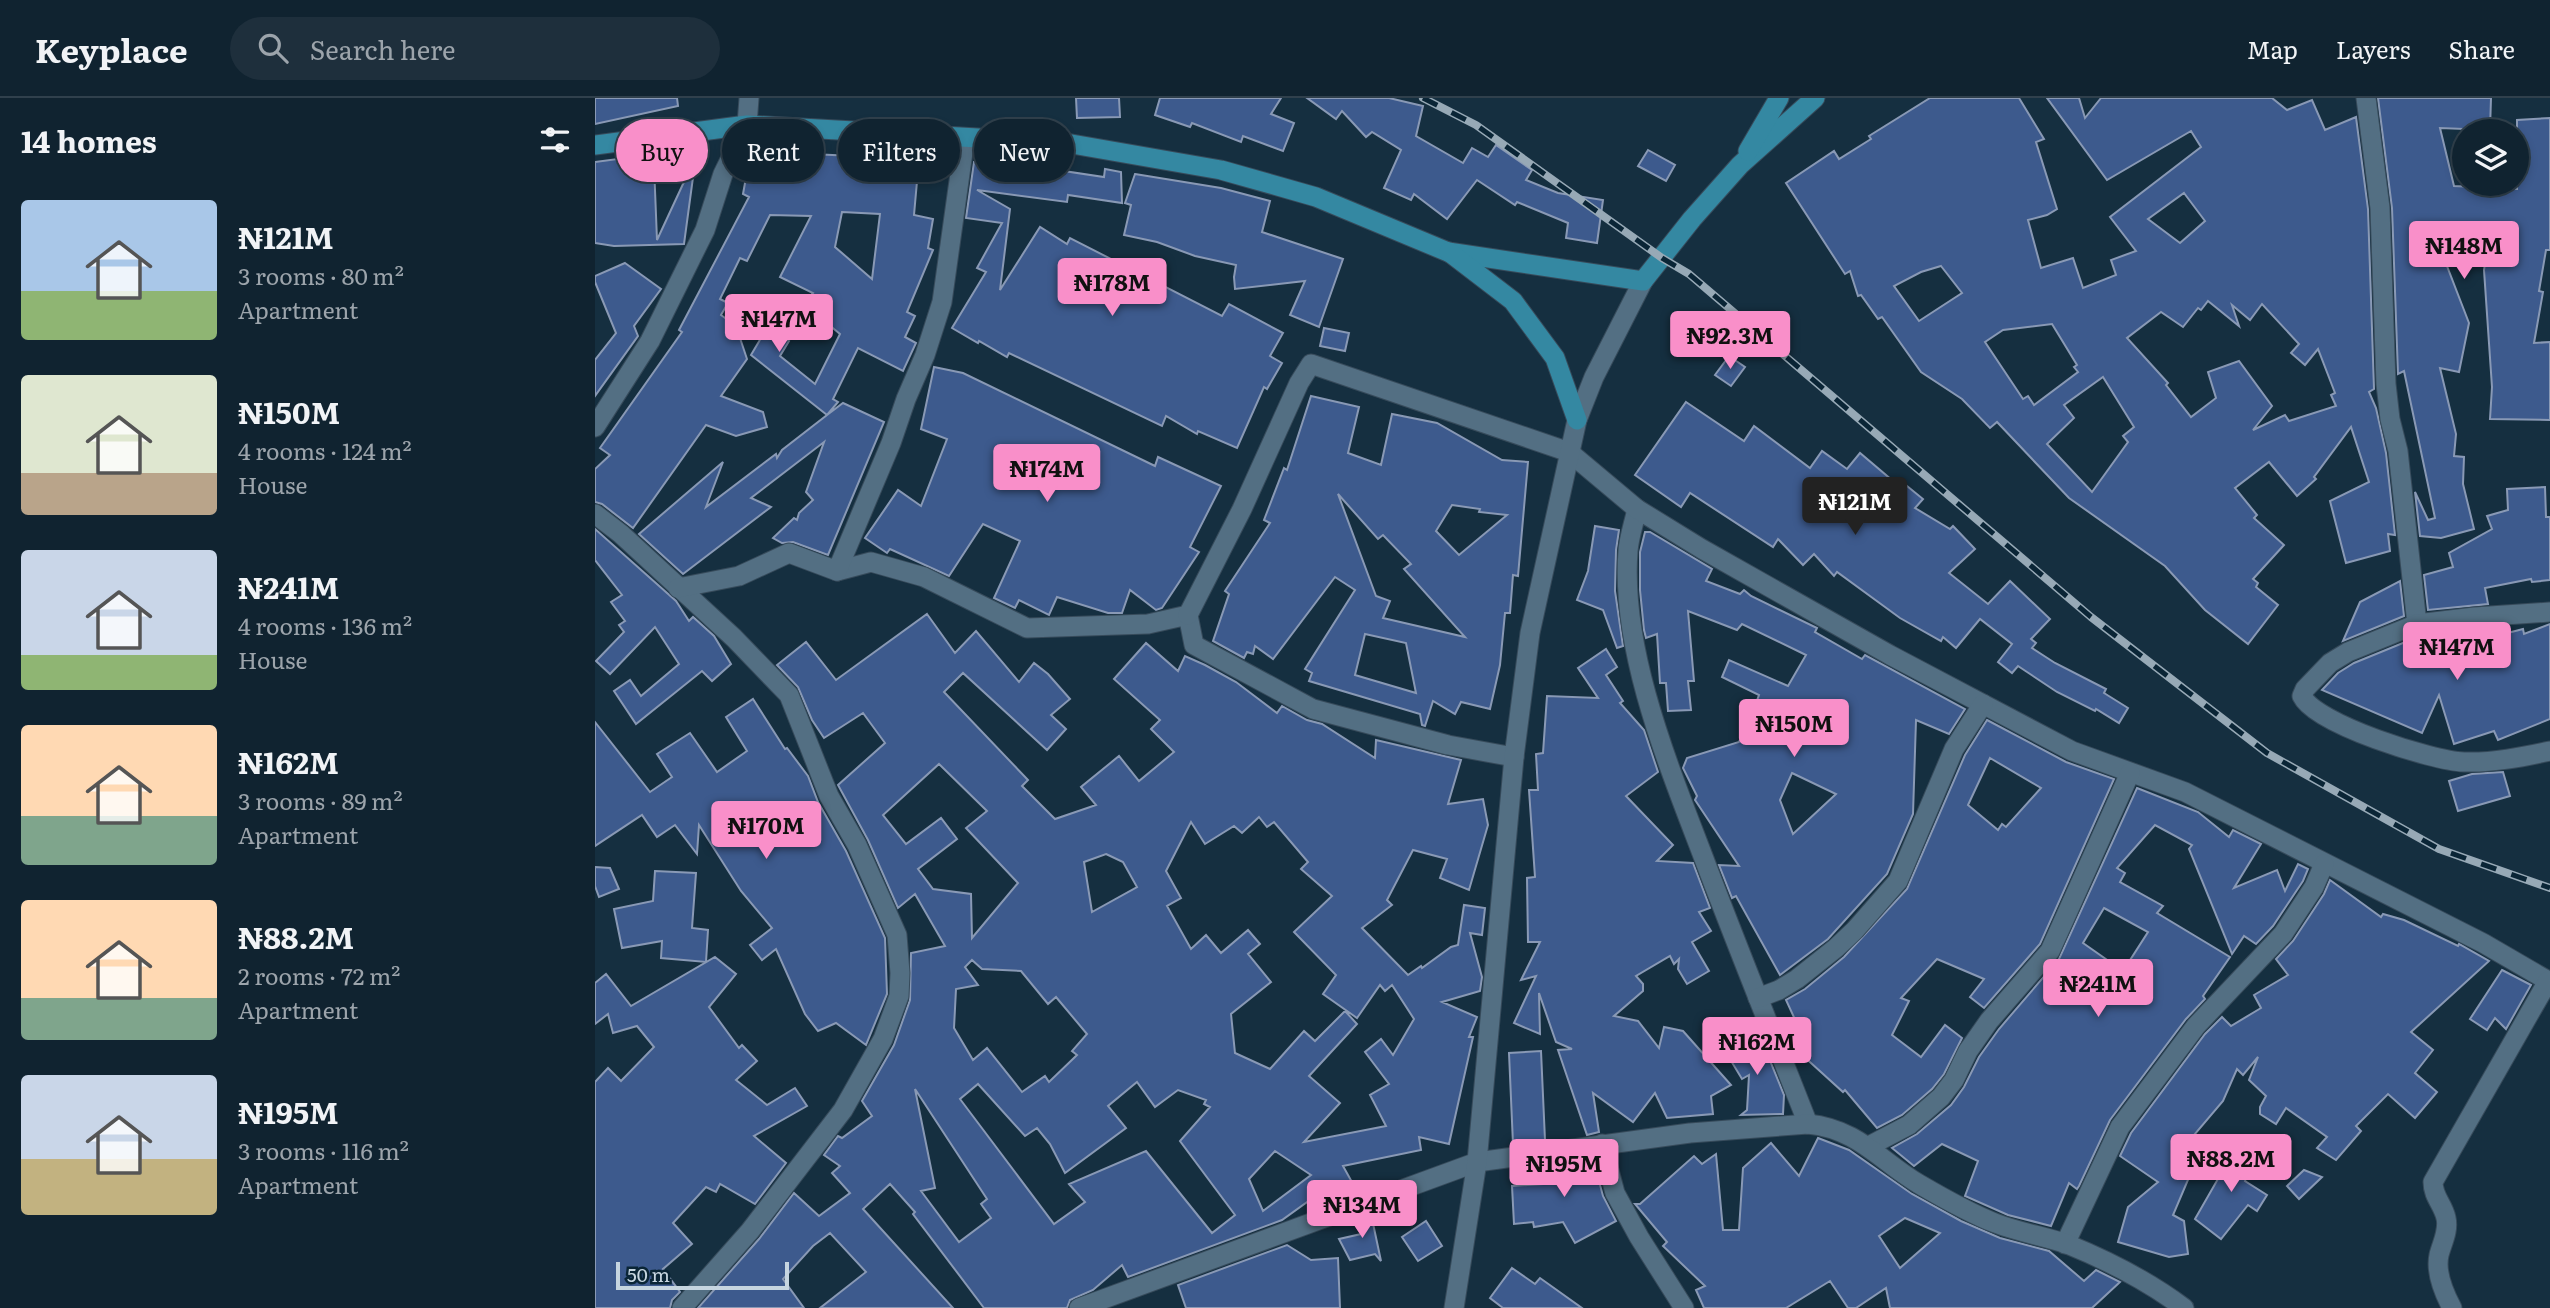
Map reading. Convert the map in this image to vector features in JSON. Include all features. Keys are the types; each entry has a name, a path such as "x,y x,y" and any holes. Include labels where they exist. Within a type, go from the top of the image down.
{"main road":[{"path":"1740,165 1779,98"},
{"path":"824,130 1066,142 1221,170 1316,197 1448,252 1643,281 1692,219 1740,165 1815,98"},
{"path":"595,145 722,128"},
{"path":"1448,252 1513,301 1555,358 1577,420"}],"street":[{"path":"747,119 749,98"},
{"path":"2366,98 2380,208 2386,384 2397,452 2417,624"},
{"path":"837,571 891,443 942,302 965,138"},
{"path":"595,428 650,341 680,282 705,230 722,177"},
{"path":"1454,1308 1477,1162 1514,757 1530,633 1577,420 1594,377 1643,281"},
{"path":"1514,757 1448,745 1313,709 1194,645 1188,615 1242,509 1299,383 1311,364 1569,452 1637,509 1702,549 1983,704 2072,751 2185,792 2483,943 2549,982 2433,1182 2433,1191 2446,1217 2445,1237 2438,1256 2438,1271 2452,1308"},
{"path":"1637,509 1628,549 1629,593 1636,651 1647,699 1681,797 1808,1124"},
{"path":"595,514 621,534 734,638 789,695 829,796 857,845 897,935 899,996 883,1039 843,1110 750,1231 682,1308"},
{"path":"678,588 739,576 789,553 837,571 871,562 924,577 1027,628 1148,624 1188,615"},
{"path":"2550,612 2417,624 2349,652 2330,663 2305,689 2303,699 2309,706 2352,731 2462,762 2515,759 2550,751"},
{"path":"1758,998 1797,979 1836,948 1879,905 1898,881 1954,749 1983,704"},
{"path":"1869,1146 1909,1125 1941,1097 1989,1021 2050,951 2130,773"},
{"path":"2065,1244 2120,1127 2196,1026 2283,934 2309,895 2324,864"},
{"path":"1079,1308 1477,1162 1690,1133 1808,1124 1821,1125 1869,1146 1916,1182 1994,1223 2065,1244 2117,1266 2157,1288 2184,1308"},
{"path":"1602,1144 1615,1193 1684,1308"}],"building":[{"path":"595,98 677,98 678,106 595,124"},
{"path":"1076,98 1119,98 1120,117 1077,118"},
{"path":"1160,98 1281,98 1271,114 1294,123 1283,151 1243,136 1241,142 1192,123 1190,127 1155,115"},
{"path":"1307,98 1389,98 1423,106 1416,136 1463,163 1472,148 1488,157 1496,145 1532,170 1526,180 1558,193 1603,200 1597,243 1566,238 1568,223 1517,202 1515,205 1477,180 1447,219 1414,194 1411,200 1384,188 1401,150 1372,132 1366,137 1342,111 1336,119"},
{"path":"1930,98 2019,98 2044,139 2036,142 2057,209 2028,220 2041,268 2073,258 2083,288 2116,275 2111,260 2136,251 2110,217 2201,147 2191,131 2107,180 2047,98 2079,98 2085,118 2101,98 2272,98 2287,110 2312,100 2325,130 2356,117 2368,209 2374,389 2369,392 2376,408 2386,453 2395,535 2388,534 2390,551 2346,563 2330,501 2369,482 2351,427 2314,477 2316,479 2297,496 2269,462 2235,488 2257,515 2254,518 2284,545 2253,579 2258,583 2256,587 2278,605 2248,644 2205,610 2165,566 2069,498 1997,422 1990,428 1962,399 1921,372 1882,317 1878,319 1861,295 1858,296 1850,271 1845,274 1786,183 1834,151 1839,159 1871,139 1869,136","holes":["2184,193 2205,221 2180,243 2148,219","1941,266 1962,293 1919,321 1894,286 1921,272","2208,301 2239,326 2232,305 2250,320 2262,304 2299,344 2291,353 2305,365 2318,349 2335,393 2331,395 2336,406 2289,421 2285,415 2253,430 2272,406 2239,361 2208,372 2216,398 2191,417 2166,385 2168,383 2127,338 2161,312 2183,327 2198,308 2201,310","2052,324 2077,365 2074,367 2078,372 2034,405 2028,396 2023,399 1985,342 2003,330","2103,377 2134,427 2123,436 2128,442 2092,492 2047,444 2074,418 2064,405"]},
{"path":"2378,98 2491,98 2490,119 2452,119 2452,128 2440,128 2452,178 2452,196 2529,196 2529,119 2550,118 2550,250 2546,250 2539,291 2543,292 2534,343 2550,342 2550,420 2490,419 2492,387 2484,270 2489,239 2440,248 2469,323 2459,372 2440,368 2456,434 2454,456 2464,457 2463,484 2474,529 2441,538 2420,536 2415,492 2428,520 2435,518 2404,371 2398,374 2392,208"},
{"path":"1648,150 1675,165 1666,181 1638,166"},
{"path":"824,155 838,155 838,182 917,182 914,215 933,219 928,248 933,250 907,312 915,316 905,337 916,343 903,371 858,348 833,399 838,402 827,415 751,355 767,328 789,341 780,356 815,384 840,334 804,304 813,293 780,277 811,216 770,215 747,261 740,258 720,299 728,303 721,315 736,326 747,359 721,396 763,412 767,427 736,436 706,425 633,528 602,504 595,502 595,469 610,455 600,448 682,332 679,330 749,197 743,194 745,182 824,182","holes":["842,212 880,214 872,279 835,247"]},
{"path":"616,159 616,182 655,182 657,240 684,182 692,182 684,244 614,246 595,243 595,162"},
{"path":"974,162 974,182 1074,182 1074,173 1104,177 1105,169 1121,172 1122,203 1068,195 1067,202 977,190 1010,209 1000,290 1040,227 1067,244 1070,238 1222,316 1229,304 1283,333 1270,356 1282,363 1267,389 1264,387 1237,448 1198,431 1197,434 1166,416 1162,426 1009,353 1007,357 952,328 986,272 977,268 1002,223 966,218"},
{"path":"1135,174 1221,188 1270,201 1262,232 1343,259 1319,327 1290,315 1305,281 1235,289 1236,265 1124,235 1131,205 1125,203"},
{"path":"625,263 661,289 634,326 638,336 595,396 595,360 616,333 595,276"},
{"path":"1324,328 1349,333 1345,351 1320,346"},
{"path":"1729,356 1745,367 1731,386 1715,375"},
{"path":"934,367 963,373 1155,466 1158,457 1221,486 1190,547 1199,552 1162,608 1156,610 1130,590 1122,613 1108,613 1057,597 1049,615 1019,600 1015,608 994,598 1020,541 983,524 949,576 890,549 887,553 865,538 898,490 921,506 947,439 921,429"},
{"path":"1311,396 1359,407 1348,453 1381,465 1392,414 1437,423 1502,460 1528,462 1518,576 1513,575 1510,613 1505,613 1500,665 1490,709 1461,702 1455,714 1433,701 1425,726 1422,725 1420,714 1309,681 1312,673 1305,669 1355,590 1335,577 1273,659 1255,646 1253,654 1247,652 1244,658 1213,641 1229,594 1225,591 1270,523 1264,520 1284,468 1287,470","holes":["1338,494 1378,539 1383,535 1411,564 1404,569 1465,637 1383,618 1390,601 1376,596","1452,505 1480,509 1479,512 1507,515 1459,555 1436,531","1365,634 1406,643 1416,693 1355,675"]},
{"path":"1686,402 1744,441 1754,426 1810,468 1822,451 1847,469 1860,453 1899,486 1902,482 1923,499 1915,508 1950,529 1953,526 1975,549 1949,573 1988,604 2010,581 2050,619 2031,639 2036,643 2032,648 2106,689 2104,693 2128,708 2119,723 2096,709 2095,711 2057,692 2018,666 2012,673 1998,662 2012,644 1980,619 1956,648 1943,637 1941,641 1900,618 1837,572 1834,576 1814,554 1803,565 1778,539 1773,547 1690,493 1681,507 1635,475"},
{"path":"843,403 884,422 828,555 793,542 782,543 773,538 794,518 797,520 799,513 813,500 806,492 824,442 751,498 771,507 683,574 639,534 723,462 706,507 776,454 777,458 782,450"},
{"path":"2545,487 2546,517 2550,517 2550,580 2532,582 2531,579 2485,588 2488,604 2428,610 2424,575 2453,567 2449,553 2492,529 2487,516 2508,510 2507,489"},
{"path":"1595,526 1619,530 1615,591 1623,646 1617,648 1603,610 1577,600 1588,571"},
{"path":"595,529 676,601 689,621 693,617 714,636 731,664 712,681 702,671 636,724 614,691 630,680 641,696 679,664 655,627 610,674 596,661 624,632 619,625 625,621 611,602 622,595 595,560"},
{"path":"1645,532 1650,532 1712,569 1706,581 1740,594 1744,590 1817,628 1815,632 1862,659 1865,655 1965,709 1949,734 1916,720 1913,814 1887,874 1828,939 1780,975 1736,896 1732,898 1719,865 1739,866 1695,800 1697,796 1683,768 1687,758 1739,742 1752,714 1759,695 1722,677 1729,660 1788,686 1806,655 1742,624 1737,630 1688,611 1694,681 1688,681 1691,710 1668,711 1666,683 1660,683 1657,634 1646,638 1644,630 1640,552","holes":["1792,773 1836,794 1793,834 1780,800"]},
{"path":"2400,581 2404,616 2343,641 2360,602"},
{"path":"927,614 955,653 976,631 1019,682 1034,663 1048,674 1070,699 1051,715 1066,729 1047,750 963,673 944,692 1028,780 1022,786 1055,819 1096,805 1081,787 1119,756 1139,781 1174,752 1151,729 1160,720 1114,679 1146,643 1178,671 1185,656 1236,682 1277,713 1282,706 1307,720 1322,724 1375,758 1376,740 1461,760 1448,804 1483,799 1488,825 1469,890 1440,878 1447,859 1413,850 1387,900 1392,905 1362,928 1408,975 1458,945 1464,905 1485,908 1482,935 1470,933 1482,977 1480,991 1442,1002 1477,1017 1469,1037 1473,1037 1449,1144 1419,1137 1421,1150 1343,1166 1358,1193 1339,1200 1335,1194 1314,1206 1310,1200 1282,1220 1128,1277 1122,1265 1093,1290 1070,1300 1067,1308 984,1308 913,1214 915,1212 890,1184 863,1209 953,1308 820,1308 866,1272 830,1233 813,1246 783,1279 804,1308 698,1308 759,1239 794,1193 819,1216 850,1193 832,1173 840,1166 824,1155 838,1136 842,1138 872,1116 862,1101 894,1045 910,1000 911,953 945,946 915,894 898,908 868,840 838,785 885,743 863,713 824,738 812,720 798,687 777,665 806,642 836,680","holes":["939,764 987,811 966,828 1018,883 972,938 971,894 933,889 918,869 957,839 941,818 906,844 883,815","1259,817 1267,827 1274,822 1308,862 1301,869 1332,896 1294,932 1336,975 1323,994 1357,1018 1380,985 1385,991 1392,985 1414,1019 1393,1055 1381,1039 1365,1052 1389,1084 1370,1095 1386,1126 1304,1142 1340,1103 1309,1076 1357,1024 1345,1011 1315,1041 1304,1031 1270,1069 1235,1053 1231,1014 1271,982 1248,954 1260,944 1248,930 1221,953 1206,935 1191,949 1167,906 1181,898 1166,871 1191,822 1205,844 1234,826 1242,833","1106,854 1123,862 1137,887 1092,912 1084,862","972,960 982,969 1021,971 1048,1004 1056,997 1087,1034 1072,1051 1077,1055 1049,1082 1045,1076 1022,1092 987,1048 973,1060 954,1028 956,989 978,985 965,967","1137,1082 1155,1107 1178,1090 1206,1100 1204,1104 1210,1107 1180,1141 1235,1215 1212,1233 1146,1151 1069,1184 1085,1202 1054,1224 960,1099 978,1084 1025,1136 1037,1128 1050,1144 1065,1173 1126,1128 1108,1106","915,1089 987,1199 981,1204 991,1218 959,1242 921,1191 935,1188","1275,1151 1311,1175 1263,1211 1249,1179"]},
{"path":"2550,624 2550,719 2498,740 2494,731 2454,744 2439,695 2422,733 2322,690 2338,673 2354,663 2420,636 2494,628 2496,636 2523,629 2524,634"},
{"path":"1606,649 1617,667 1606,675 1623,701 1620,703 1644,730 1658,772 1626,796 1673,845 1657,861 1693,863 1710,908 1699,912 1711,931 1692,942 1709,971 1687,984 1678,969 1679,959 1674,964 1670,956 1636,976 1643,984 1643,991 1614,1016 1638,1021 1659,1048 1664,1027 1683,1031 1731,1085 1711,1096 1713,1114 1667,1118 1655,1093 1633,1122 1593,1093 1599,1132 1587,1135 1558,1050 1572,1049 1556,1042 1539,993 1540,1034 1514,1023 1536,976 1521,980 1540,942 1528,942 1527,878 1535,877 1529,790 1538,790 1536,754 1543,753 1547,696 1598,698 1578,668"},
{"path":"753,699 785,749 787,748 808,776 818,802 846,851 885,938 887,994 866,1045 836,1023 818,1031 805,1014 776,949 762,960 750,945 772,928 741,891 699,825 697,854 675,825 657,837 642,815 595,846 595,722 650,792 672,777 657,754 690,733 717,772 747,751 726,717"},
{"path":"1987,720 2066,762 2114,779 2040,944 1984,1008 1970,997 1984,979 1937,959 1901,998 1909,1001 1892,1035 1921,1057 1945,1025 1962,1038 1944,1074 1932,1089 1902,1115 1877,1128 1845,1090 1843,1092 1790,1044 1784,1030 1798,1026 1786,1000 1805,989 1844,957 1907,889 1965,755","holes":["1990,758 2041,788 2006,827 2002,824 1998,830 1968,805"]},
{"path":"2503,772 2510,796 2458,811 2449,781 2472,774"},
{"path":"2137,788 2198,812 2229,837 2233,830 2261,844 2234,888 2277,870 2285,891 2298,864 2308,869 2273,926 2256,944 2244,936 2232,954 2189,849 2192,845 2155,825 2117,868 2125,873 2120,882 2163,906 2157,913 2230,957 2203,996 2205,999 2186,1019 2110,1120 2079,1186 2077,1189 2069,1183 2051,1226 2008,1215 1965,1196 1978,1161 1942,1144 1914,1166 1892,1148 1917,1134 1951,1105 1999,1029 2059,959","holes":["2104,908 2148,932 2123,971 2083,943"]},
{"path":"595,867 610,868 619,889 599,897 595,886"},
{"path":"655,871 696,873 692,928 708,930 706,962 661,958 662,941 622,948 614,909 653,901"},
{"path":"2330,880 2381,917 2383,914 2404,920 2458,946 2459,944 2489,961 2411,1032 2433,1050 2415,1073 2437,1092 2415,1118 2388,1094 2356,1126 2361,1131 2336,1160 2317,1148 2327,1137 2286,1108 2276,1124 2260,1114 2260,1107 2266,1096 2249,1080 2258,1057 2243,1075 2237,1069 2223,1101 2177,1155 2193,1168 2173,1215 2184,1221 2188,1254 2169,1257 2118,1242 2128,1207 2158,1182 2120,1156 2131,1133 2205,1034 2222,1017 2231,1026 2261,1008 2254,995 2288,975 2276,959 2293,941 2324,894"},
{"path":"715,957 736,974 709,1007 739,1048 742,1045 757,1061 736,1080 767,1105 795,1088 807,1106 754,1136 786,1163 755,1204 720,1184 716,1192 706,1187 673,1223 692,1244 663,1269 680,1292 672,1300 670,1308 595,1308 595,1082 608,1068 621,1081 654,1047 637,1026 613,1033 608,1014 595,1024 595,983 606,974 631,1006"},
{"path":"2502,970 2531,985 2506,1029 2495,1018 2487,1030 2470,1019"},
{"path":"1760,1036 1784,1095 1783,1114 1741,1115 1747,1110 1749,1075 1742,1079 1722,1046"},
{"path":"1541,1051 1545,1140 1513,1144 1509,1053"},
{"path":"1818,1138 1849,1150 1912,1194 1961,1221 2000,1238 2049,1251 2084,1281 2096,1270 2120,1282 2092,1308 1890,1308 1886,1288 1856,1308 1848,1308 1830,1281 1786,1308 1704,1308 1696,1290 1705,1286 1663,1246 1667,1242 1635,1204 1640,1204 1694,1156 1702,1164 1716,1154 1723,1230 1739,1230 1743,1168 1771,1143 1799,1176","holes":["1905,1218 1940,1233 1900,1268 1879,1236"]},
{"path":"2238,1144 2257,1151 2245,1181 2267,1195 2257,1211 2248,1205 2221,1239 2195,1219"},
{"path":"1593,1159 1603,1196 1616,1221 1575,1243 1563,1222 1534,1227 1533,1222 1514,1224 1512,1186 1542,1184 1532,1167"},
{"path":"2304,1170 2322,1177 2299,1199 2287,1186"},
{"path":"1371,1214 1381,1261 1375,1254 1350,1260 1339,1239 1361,1234 1353,1221"},
{"path":"1426,1221 1442,1246 1418,1261 1402,1237"},
{"path":"1287,1245 1311,1260 1338,1258 1340,1308 1186,1308 1178,1285"},
{"path":"1512,1268 1535,1284 1540,1278 1582,1308 1503,1308 1490,1298"}],"railway":[{"path":"1423,98 1476,125 1662,258 1689,274 2091,617 2267,753 2439,849 2550,888"}]}
